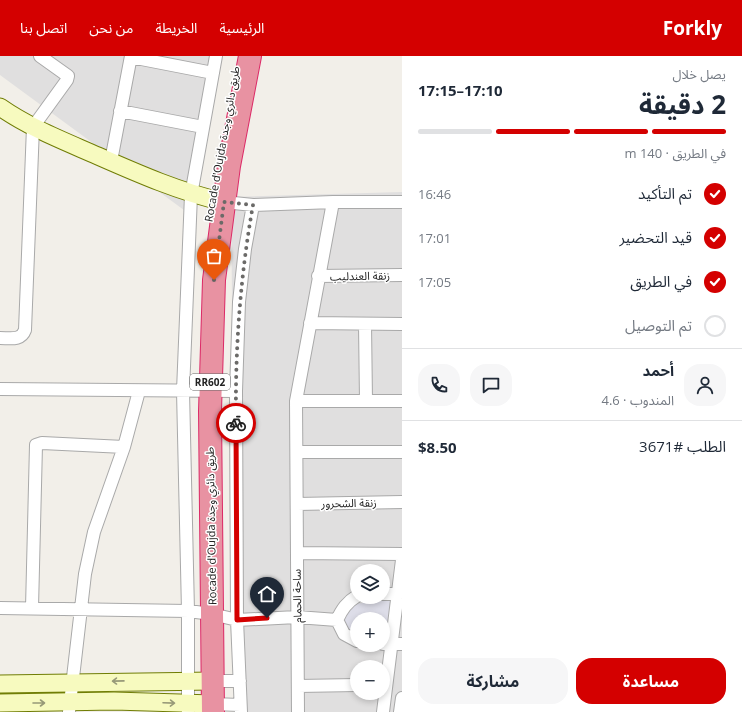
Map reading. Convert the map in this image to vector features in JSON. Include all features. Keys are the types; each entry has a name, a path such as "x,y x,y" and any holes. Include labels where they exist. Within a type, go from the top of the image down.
{"highway":[{"name":"Rocade d'Oujda طريق دائري وجدة","path":"201,708 197,391 214,280 208,199 237,56"},
{"name":"Rocade d'Oujda طريق دائري وجدة","path":"208,199 250,56"}],"main road":[{"path":"0,107 33,127 111,161 208,199"},
{"path":"0,684 201,681"},
{"path":"0,703 70,708 201,708"}],"street":[{"path":"0,338 18,338 23,335 26,330 33,127 67,80 68,76 40,56"},
{"path":"111,161 131,56 212,73"},
{"path":"197,391 208,199 203,127 216,56"},
{"path":"120,111 203,127"},
{"path":"208,199 253,205 333,202 402,202"},
{"path":"297,553 296,401 318,276 333,202"},
{"path":"201,708 241,708 237,620 236,391 239,302 245,249 253,205"},
{"name":"زنقة العندليب","path":"318,276 402,275"},
{"path":"310,322 402,324"},
{"path":"365,324 366,401"},
{"path":"0,389 236,391"},
{"path":"70,708 74,682 80,608 85,574 94,532 124,447 139,391"},
{"path":"296,401 402,401"},
{"path":"32,608 36,445 42,443 124,447"},
{"path":"297,452 402,452"},
{"name":"زنقة الشحرور","path":"297,504 402,502"},
{"name":"ساحة الحمام","path":"298,712 297,553 402,554"},
{"path":"389,660 402,560"},
{"path":"390,594 398,594"},
{"path":"350,600 341,609 337,620 344,634 350,638"},
{"path":"0,608 80,608 201,613 237,620 297,617 337,620"},
{"path":"201,681 240,681"},
{"path":"298,686 350,685"},
{"path":"400,712 402,698"},
{"path":"383,712 384,700"}],"shaded area":[{"path":"0,56 216,56 188,213 0,75"},
{"path":"402,192 402,712 236,712 231,197"},
{"path":"390,599 393,599 390,630 390,612 350,612 350,630 345,625 343,617 355,604 390,604"}],"way so far":[{"path":"214,280 216,254 224,202 253,205 245,249 239,302 236,423"}],"route":[{"path":"236,423 237,620 267,618"}]}
